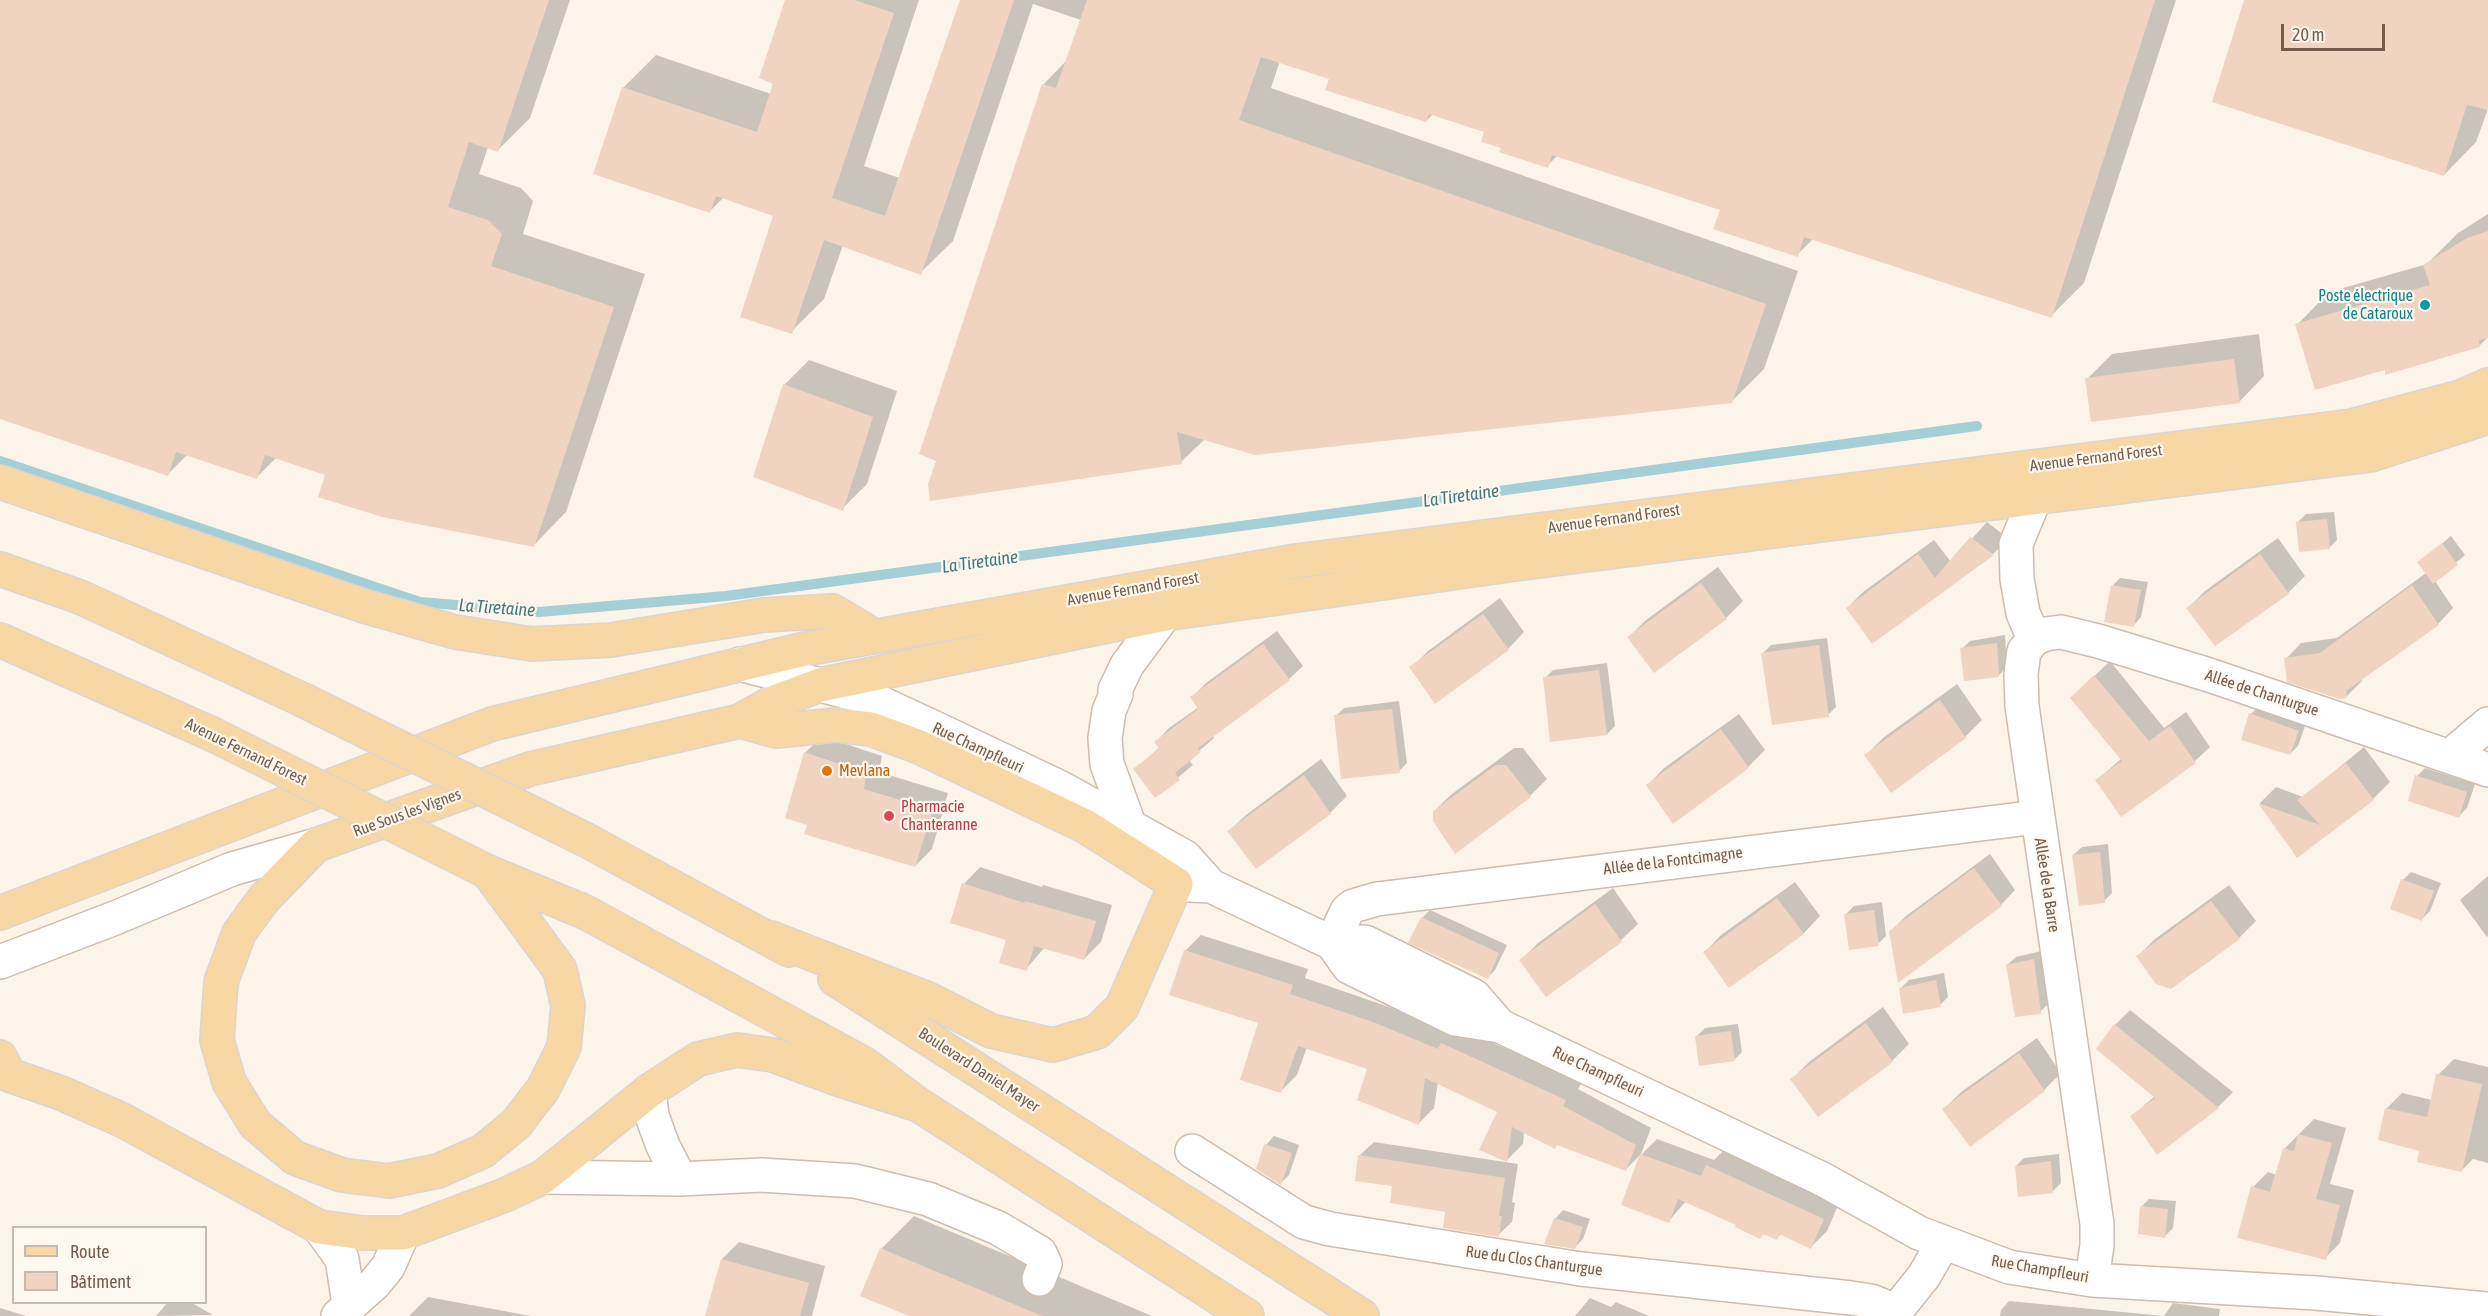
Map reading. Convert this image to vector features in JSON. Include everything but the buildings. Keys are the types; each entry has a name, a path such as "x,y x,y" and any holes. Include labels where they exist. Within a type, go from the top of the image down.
{"main road":[{"name":"Avenue Fernand Forest","path":"740,664 874,636 1296,561 2352,426 2461,397 2488,385"},
{"name":"Avenue Fernand Forest","path":"820,685 1165,614 1508,565 2370,455 2488,417"},
{"path":"0,482 364,606 455,632 532,644 611,640 764,615 833,611 874,636"},
{"name":"Boulevard Daniel Mayer","path":"0,569 80,597 301,699 586,840 771,938 1362,1316"},
{"name":"Avenue Fernand Forest","path":"0,640 212,734 488,872"},
{"path":"0,913 492,724 740,664"},
{"name":"Rue Sous les Vignes","path":"316,845 530,769 740,721 772,703 820,685"},
{"path":"740,721 776,731 826,725 871,729 928,750 1085,826 1128,840 1176,884 1122,1006 1096,1032 1053,1045 991,1031 928,999 771,938"},
{"path":"316,845 263,900 239,933 220,982 217,1040 230,1082 255,1124 296,1158 342,1175 389,1181 438,1171 483,1151 516,1124 543,1089 564,1047 568,1006 560,970 488,872"},
{"path":"488,872 585,912 866,1065 920,1105 1247,1316"},
{"path":"3,1068 122,1120 320,1227 363,1233 403,1233 505,1196 543,1176 649,1091 698,1059 736,1050 773,1054 841,1080 920,1105"}],"street":[{"path":"2034,639 2023,613 2017,579 2016,544 2035,498"},
{"path":"1128,840 1107,764 1105,738 1109,711 1116,694 1114,690 1128,664 1165,614"},
{"name":"Allée de Chanturgue","path":"2034,639 2045,634 2061,632 2098,641 2488,770"},
{"name":"Allée de la Barre","path":"2034,639 2024,651 2021,674 2022,706 2097,1224 2097,1245 2092,1280"},
{"name":"Rue Champfleuri","path":"740,664 870,698 927,724 1061,788 1128,840 1185,857 1211,886"},
{"path":"2450,756 2488,724"},
{"name":"Allée de la Fontcimagne","path":"1332,943 1347,911 1353,906 1377,899 2037,817"},
{"name":"Rue Sous les Vignes","path":"0,962 115,918 232,869 316,845"},
{"name":"Rue Champfleuri","path":"1176,884 1211,886 1332,943 1349,967 1394,990 1455,1019 1500,1026 1822,1179 1943,1244 2009,1267 2092,1280 2316,1293 2488,1309"},
{"path":"649,1091 656,1126 680,1179"},
{"name":"Rue du Clos Chanturgue","path":"1192,1151 1304,1222 1330,1229 1581,1269 1871,1301 1894,1314"},
{"path":"543,1176 680,1179 761,1175 855,1181 928,1199 998,1228 1040,1253 1045,1264 1039,1279"},
{"path":"320,1227 342,1259 343,1310"},
{"path":"343,1310 374,1284 388,1267 403,1233"},
{"path":"1894,1314 1924,1276 1943,1244"}],"waterway":[{"name":"La Tiretaine","path":"0,461 420,602 539,612 726,596 1977,426"}],"place":[{"name":"Poste électrique de Cataroux","path":"2425,305"},
{"name":"Mevlana","path":"827,771"},
{"name":"Pharmacie Chanteranne","path":"889,816"}]}
